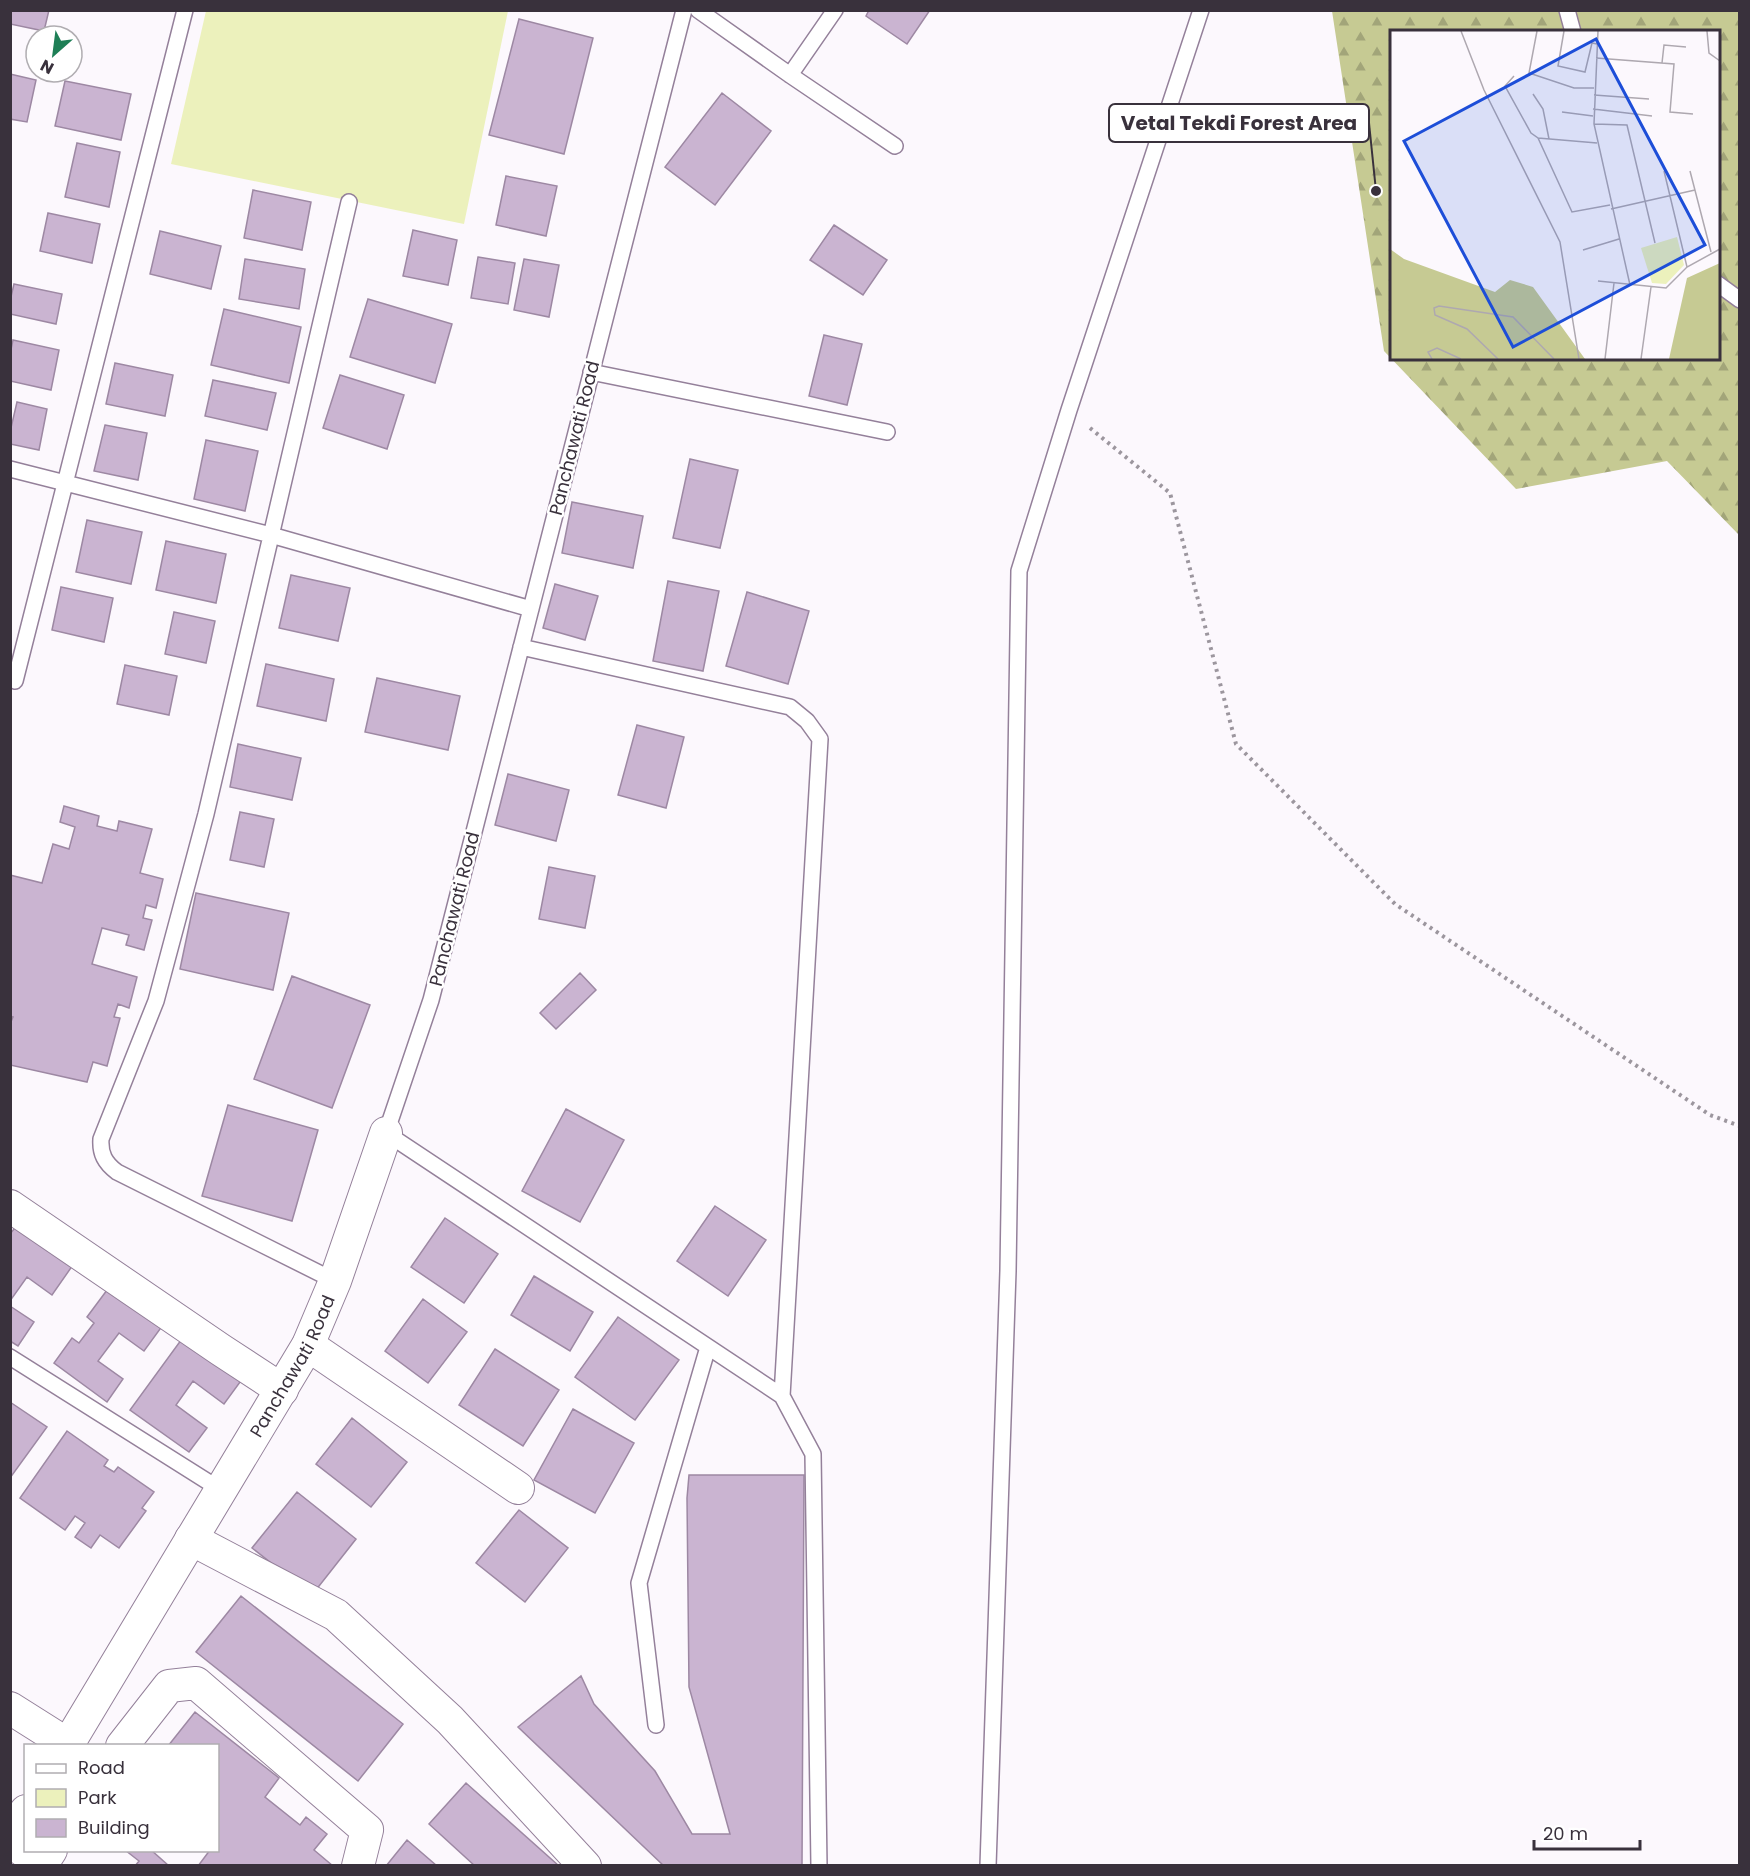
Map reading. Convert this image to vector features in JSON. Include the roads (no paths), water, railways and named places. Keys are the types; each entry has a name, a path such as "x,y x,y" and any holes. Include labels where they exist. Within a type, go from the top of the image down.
{"street":[{"name":"Panchawati Road","path":"68,1744 308,1345 336,1281 386,1133"},
{"path":"10,1206 282,1390"},
{"path":"308,1345 518,1488"},
{"path":"191,1539 336,1615 450,1720 585,1866"},
{"path":"124,1744 169,1686 196,1683 367,1830 358,1866"},
{"path":"10,1708 65,1744"},
{"path":"10,1834 24,1813"},
{"path":"10,1841 24,1849"},
{"path":"30,1852 44,1860"}],"lane":[{"path":"15,681 184,10"},
{"name":"Panchawati Road","path":"386,1133 431,1000 684,10"},
{"path":"698,10 895,146"},
{"path":"790,75 835,10"},
{"path":"988,1866 1008,1271 1019,571 1069,410 1201,10"},
{"path":"1567,10 1572,30"},
{"path":"336,1281 117,1172 108,1165 100,1148 101,1139 156,1001 206,814 349,202"},
{"path":"1720,285 1740,300"},
{"path":"591,372 887,432"},
{"path":"10,469 271,535 531,609"},
{"path":"521,647 790,706 807,721 820,739 782,1396"},
{"path":"386,1133 782,1396 813,1454 819,1866"},
{"path":"656,1725 639,1583 708,1347"},
{"path":"10,1357 221,1490"}],"place":[{"name":"Vetal Tekdi Forest Area","path":"1376,191"}]}
